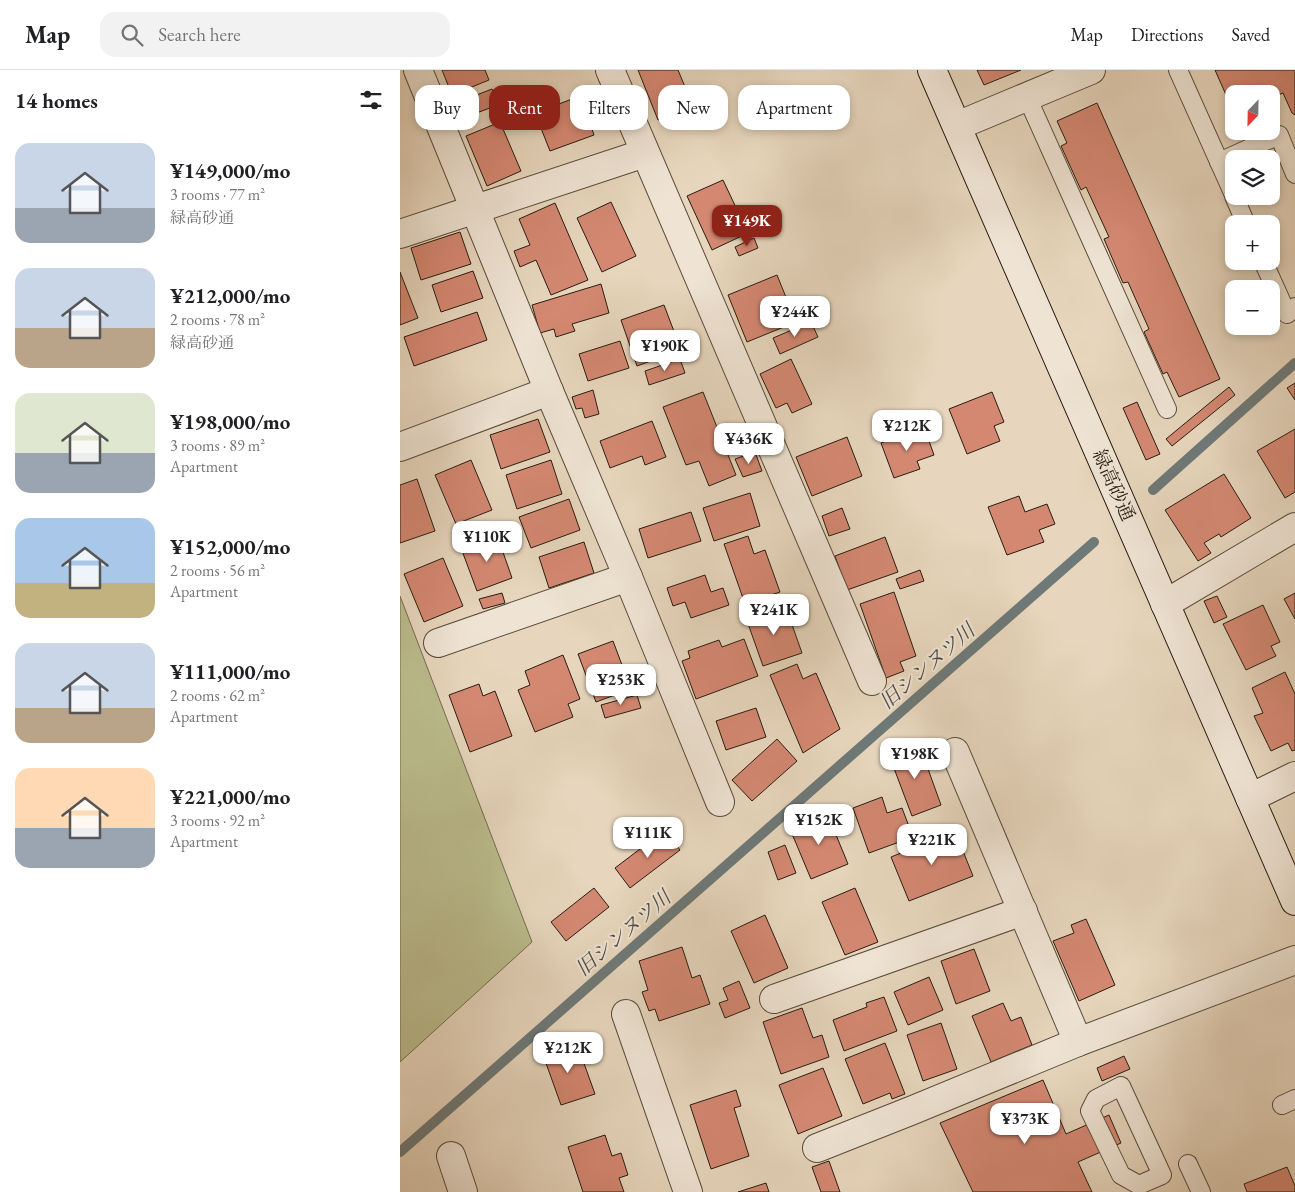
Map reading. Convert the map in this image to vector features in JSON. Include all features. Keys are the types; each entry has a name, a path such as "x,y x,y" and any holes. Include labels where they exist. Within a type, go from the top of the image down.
{"street":[{"path":"418,70 720,802"},
{"path":"610,70 872,681"},
{"name":"緑高砂通","path":"932,70 1295,901"},
{"path":"957,126 1091,70"},
{"path":"400,234 645,153"},
{"path":"400,447 549,391"},
{"path":"1165,604 1295,527"},
{"path":"438,643 628,576"},
{"path":"955,752 1078,1042"},
{"path":"1250,798 1295,776"},
{"path":"774,999 1023,912"},
{"path":"817,1148 1078,1042 1295,960"},
{"path":"626,1014 688,1192"},
{"path":"451,1156 463,1192"}],"lane":[{"path":"1178,70 1225,176"},
{"path":"1027,97 1167,409"},
{"path":"1219,162 1279,135 1295,174"},
{"path":"1267,270 1287,314 1295,307"},
{"path":"1121,1086 1162,1175 1139,1185 1121,1176 1090,1111 1096,1099 1121,1086"},
{"path":"1188,1164 1201,1192"}],"green space":[{"path":"400,596 532,942 400,1062"}],"building":[{"path":"442,70 485,70 489,80 477,85 448,85"},
{"path":"638,70 678,70 684,85 658,85 658,120 648,95 648,85 644,85"},
{"path":"977,70 1021,70 984,85"},
{"path":"1215,70 1295,70 1295,115 1292,113 1283,93 1280,94 1280,85 1225,85 1225,93"},
{"path":"489,90 489,108 479,112 479,94"},
{"path":"570,100 570,130 592,130 594,135 550,151 542,130 560,130 560,104"},
{"path":"1097,103 1220,379 1179,397 1167,372 1163,374 1144,332 1149,329 1128,282 1123,283 1104,239 1109,237 1086,187 1081,190 1061,146 1067,143 1057,121"},
{"path":"489,127 489,130 503,130 521,171 487,186 466,136"},
{"path":"723,180 748,233 712,250 687,196"},
{"path":"611,202 636,256 602,272 577,218"},
{"path":"555,203 588,280 551,295 536,260 520,267 514,251 530,245 519,219"},
{"path":"763,206 772,225 756,232 748,213"},
{"path":"460,232 471,264 421,280 411,248"},
{"path":"754,238 758,248 739,256 735,247"},
{"path":"473,271 483,298 441,312 432,285"},
{"path":"400,272 418,318 400,325"},
{"path":"777,275 796,322 747,342 728,295"},
{"path":"601,284 609,313 572,324 575,331 556,337 554,329 540,333 532,305"},
{"path":"664,305 681,350 637,366 621,320"},
{"path":"477,312 487,340 414,366 404,337"},
{"path":"811,322 818,337 780,354 773,338"},
{"path":"620,341 629,368 588,381 579,354"},
{"path":"680,359 685,373 649,385 645,371"},
{"path":"791,359 812,404 792,413 787,403 776,408 760,374"},
{"path":"1295,383 1295,400 1287,388"},
{"path":"1229,387 1235,395 1172,446 1166,439"},
{"path":"593,390 599,414 585,418 582,408 576,409 572,397"},
{"path":"703,392 736,475 709,486 699,461 686,465 663,407"},
{"path":"992,392 1004,422 994,426 1000,441 967,454 949,409"},
{"path":"1137,402 1160,454 1146,460 1123,408"},
{"path":"538,419 550,452 501,469 490,435"},
{"path":"652,421 666,457 645,465 642,456 610,468 600,441"},
{"path":"924,427 934,455 917,461 920,469 894,478 881,443"},
{"path":"1295,429 1295,492 1285,498 1257,451"},
{"path":"847,437 862,476 812,496 796,457"},
{"path":"755,452 762,471 743,477 735,459"},
{"path":"471,460 492,510 456,524 435,475"},
{"path":"551,460 562,494 517,509 506,475"},
{"path":"1224,474 1251,518 1221,537 1219,534 1204,543 1211,553 1198,561 1165,510"},
{"path":"417,479 435,531 400,543 400,485"},
{"path":"750,493 760,526 714,541 703,508"},
{"path":"1019,496 1025,512 1047,504 1055,524 1039,530 1044,542 1007,555 988,507"},
{"path":"569,499 580,530 531,548 519,517"},
{"path":"842,508 850,529 829,536 822,516"},
{"path":"691,512 701,541 648,558 639,529"},
{"path":"497,535 512,578 477,591 461,548"},
{"path":"748,536 754,554 765,550 780,592 745,604 724,544"},
{"path":"885,537 898,572 847,590 835,556"},
{"path":"584,542 594,573 549,588 539,557"},
{"path":"443,558 463,606 424,622 404,574"},
{"path":"920,570 924,581 900,589 896,579"},
{"path":"705,575 711,592 723,588 729,605 691,618 685,602 673,606 667,588"},
{"path":"894,592 916,656 900,662 904,671 886,678 860,604"},
{"path":"502,593 505,603 483,609 479,599"},
{"path":"1295,593 1295,619 1284,599"},
{"path":"1217,596 1227,617 1214,623 1204,601"},
{"path":"785,605 802,653 763,666 746,618"},
{"path":"1263,605 1280,642 1271,646 1276,656 1246,670 1223,624"},
{"path":"744,639 758,676 696,699 682,661 690,658 688,651 719,640 722,647"},
{"path":"613,641 631,689 596,702 578,654"},
{"path":"563,655 580,699 568,704 573,717 535,732 518,690 530,685 525,671"},
{"path":"797,664 803,679 816,673 840,729 803,753 770,675"},
{"path":"1285,672 1295,694 1295,750 1292,751 1288,743 1271,751 1254,716 1263,713 1252,688"},
{"path":"479,684 483,696 495,691 512,736 470,752 449,695"},
{"path":"637,695 641,708 605,718 601,705"},
{"path":"756,708 766,737 726,750 716,721"},
{"path":"777,739 797,761 752,801 732,780"},
{"path":"919,744 941,805 912,816 889,755"},
{"path":"882,797 887,813 902,808 913,837 869,853 853,808"},
{"path":"827,813 848,864 811,879 790,829"},
{"path":"665,830 680,850 630,888 615,868"},
{"path":"955,831 973,876 909,901 891,857"},
{"path":"785,845 796,873 778,880 768,852"},
{"path":"594,888 609,907 566,941 551,922"},
{"path":"855,888 878,942 845,955 822,902"},
{"path":"765,915 788,968 754,983 731,931"},
{"path":"1086,919 1115,985 1079,1001 1053,941 1074,933 1071,925"},
{"path":"682,947 692,978 700,975 710,1004 659,1021 655,1009 649,1011 642,992 648,990 639,961"},
{"path":"974,949 990,991 956,1004 941,961"},
{"path":"929,977 943,1010 908,1025 894,992"},
{"path":"739,981 750,1008 725,1018 719,1003 728,1000 723,988"},
{"path":"884,997 897,1031 844,1051 833,1020 867,1007 866,1003"},
{"path":"1003,1003 1011,1021 1021,1017 1032,1045 991,1062 972,1016"},
{"path":"802,1008 813,1038 822,1035 829,1057 781,1074 763,1022"},
{"path":"941,1023 957,1069 923,1081 907,1035"},
{"path":"569,1043 574,1058 581,1055 595,1094 561,1105 542,1052"},
{"path":"885,1043 905,1094 892,1099 890,1093 863,1104 845,1059"},
{"path":"1124,1056 1130,1069 1102,1081 1097,1068"},
{"path":"823,1068 842,1116 798,1134 779,1085"},
{"path":"1043,1080 1066,1134 1109,1115 1121,1143 1078,1162 1092,1192 973,1192 940,1123"},
{"path":"736,1090 741,1106 734,1108 749,1156 711,1169 690,1105"},
{"path":"605,1135 612,1156 621,1153 628,1175 619,1178 624,1192 583,1192 568,1147"},
{"path":"829,1161 840,1192 821,1192 812,1167"},
{"path":"1287,1167 1295,1186 1295,1192 1247,1192 1244,1184"},
{"path":"766,1183 769,1192 738,1192"}],"waterway":[{"name":"旧シンヌツ川","path":"1153,490 1295,363"},
{"name":"旧シンヌツ川","path":"400,1152 1094,542"}]}
